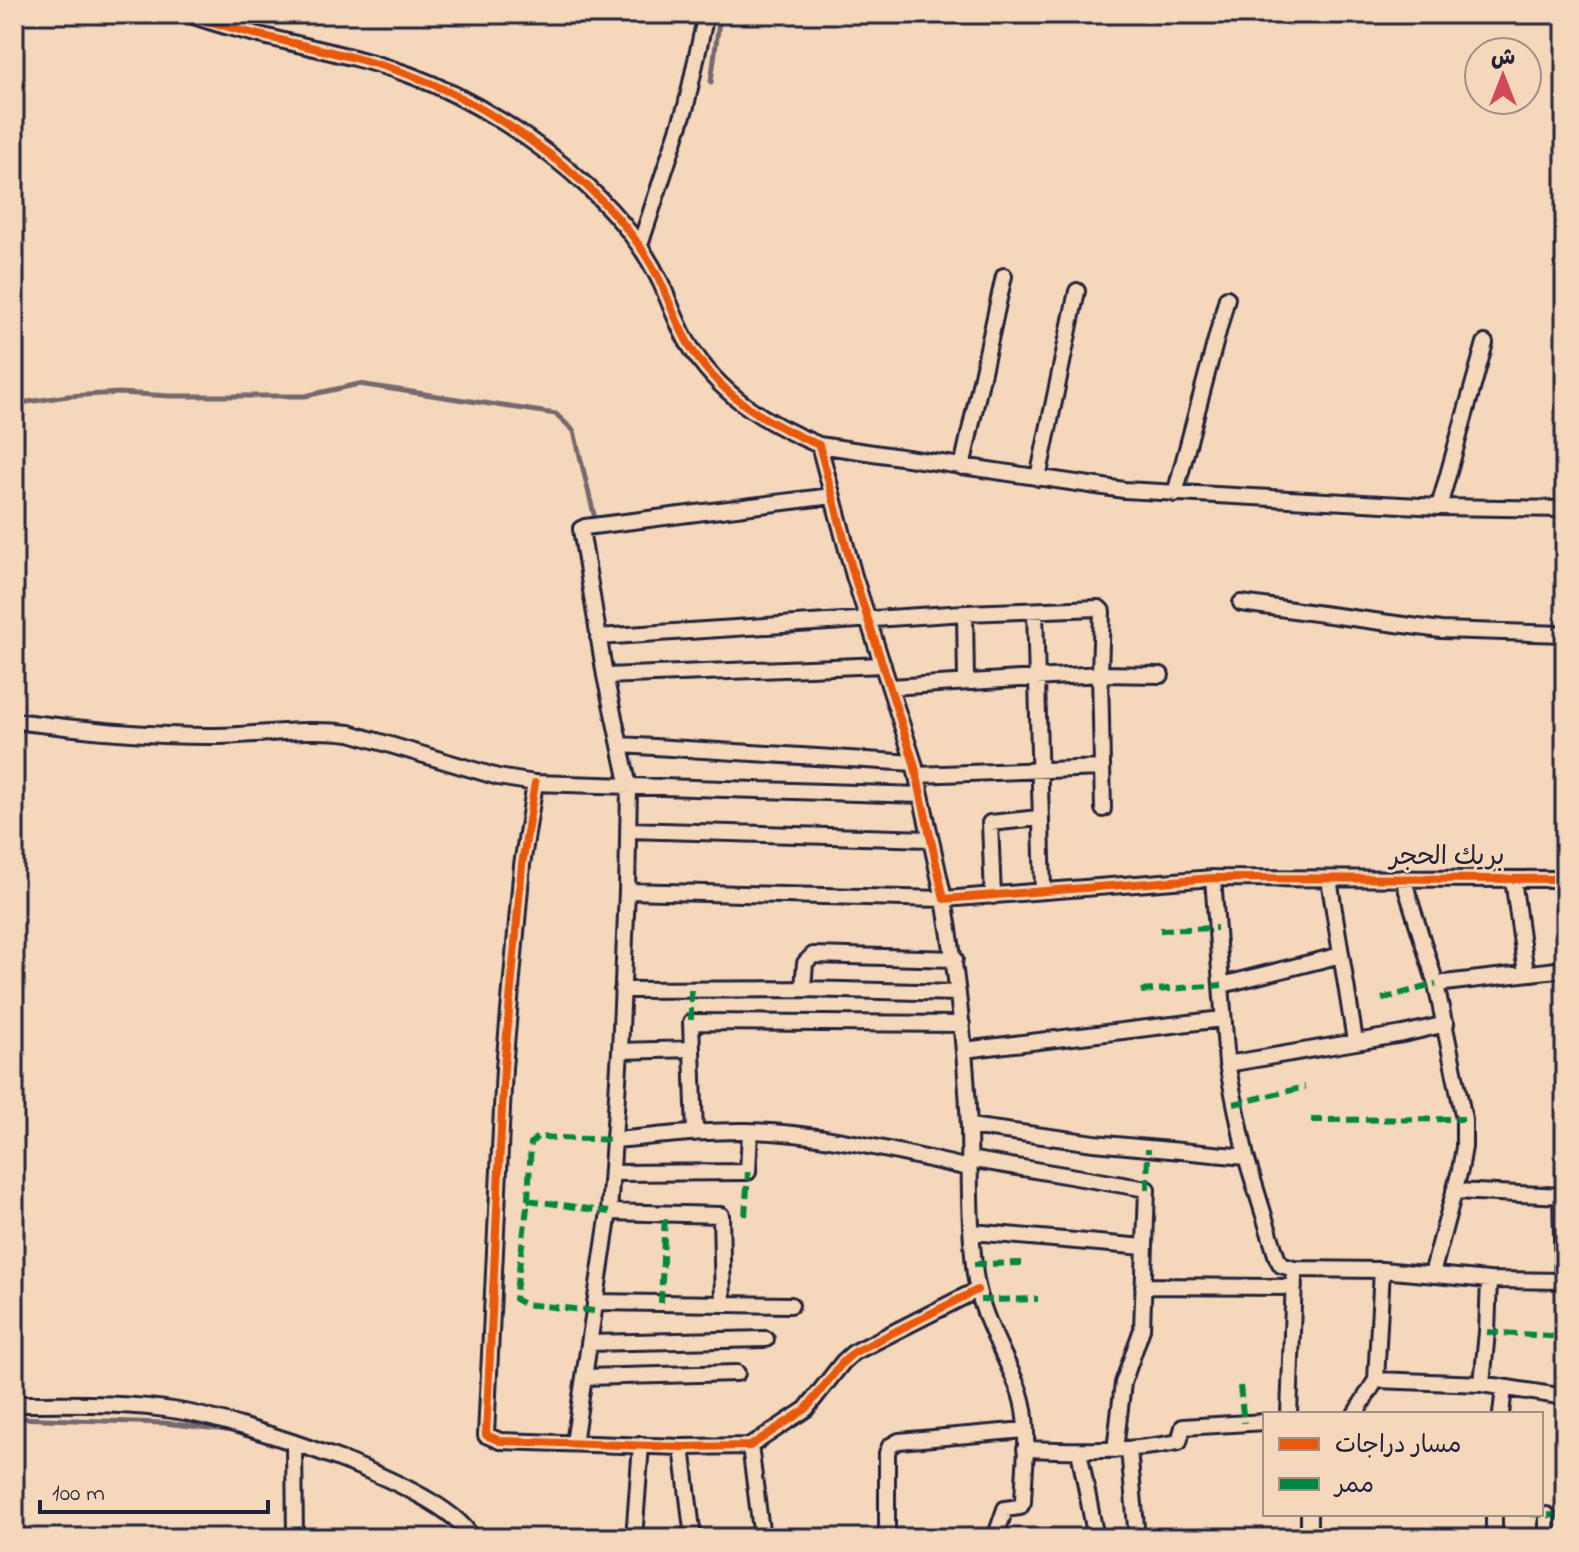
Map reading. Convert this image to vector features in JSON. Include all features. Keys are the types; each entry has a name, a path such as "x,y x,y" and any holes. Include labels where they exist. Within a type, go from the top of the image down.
{"street":[{"path":"188,14 407,74 453,93 501,123 567,170 626,226 660,280 688,343 707,369 743,406 787,432 819,445 1038,478 1175,494 1439,507 1565,509"},
{"path":"640,245 686,106 706,14"},
{"path":"962,467 1004,276"},
{"path":"1038,478 1077,291"},
{"path":"1175,494 1227,298"},
{"path":"1439,507 1485,343"},
{"path":"819,445 854,576 915,769 955,959 964,1050 977,1290 992,1334 1020,1393 1025,1430 1023,1504 1006,1508 995,1538"},
{"path":"574,1443 609,1212 620,1051 629,787 605,676 580,534 585,527 832,496"},
{"path":"1241,603 1441,630 1565,634"},
{"path":"598,637 965,613 1102,609 1103,809"},
{"path":"1035,611 1043,891"},
{"path":"965,613 966,682"},
{"path":"605,676 883,665"},
{"path":"890,687 1100,674 1161,675"},
{"path":"14,721 165,735 212,736 305,730 338,732 498,777 535,783 921,795"},
{"path":"621,745 915,769 1038,771 1102,768"},
{"path":"535,783 522,865 504,1068 485,1431 489,1438 500,1441 682,1447 750,1446 806,1409 853,1353 977,1290"},
{"path":"993,896 990,823 1039,818"},
{"path":"628,830 930,839"},
{"path":"1213,878 1227,1064 1246,1157 1281,1265 1294,1269 1382,1270 1489,1280 1564,1281 1563,1196 1454,1191"},
{"name":"بريك الحجر","path":"627,891 944,899 1213,878 1565,879"},
{"path":"1403,878 1436,984 1464,1119 1464,1147 1432,1274"},
{"path":"1329,879 1355,1041"},
{"path":"1513,879 1526,973"},
{"path":"803,989 805,963 813,955 955,959"},
{"path":"1222,985 1341,955"},
{"path":"1436,984 1565,969"},
{"path":"622,990 803,989 958,993"},
{"path":"964,1050 1222,1019"},
{"path":"695,1133 691,1022 962,1024"},
{"path":"1227,1064 1446,1024"},
{"path":"620,1051 692,1049"},
{"path":"969,1126 1108,1145 1246,1157"},
{"path":"614,1140 750,1131 842,1142 969,1164 1147,1189 1142,1329 1123,1383 1122,1449 1137,1538"},
{"path":"612,1173 748,1172 750,1131"},
{"path":"609,1212 721,1215 723,1303"},
{"path":"972,1232 1144,1247"},
{"path":"1289,1412 1294,1269"},
{"path":"1356,1412 1376,1380 1382,1270"},
{"path":"1482,1384 1489,1280"},
{"path":"1143,1286 1294,1287"},
{"path":"595,1302 791,1305"},
{"path":"589,1343 766,1339"},
{"path":"584,1377 737,1373"},
{"path":"1376,1380 1482,1384 1565,1397"},
{"path":"1501,1412 1504,1388"},
{"path":"14,1404 124,1406 180,1411 294,1443 404,1486 446,1513 472,1538"},
{"path":"1025,1449 1122,1449 1179,1442 1183,1427 1263,1422"},
{"path":"903,1538 887,1538 887,1453 890,1446 914,1439 1025,1430"},
{"path":"294,1443 295,1538"},
{"path":"634,1538 641,1445"},
{"path":"750,1446 762,1538"},
{"path":"682,1447 693,1538"},
{"path":"1079,1451 1096,1538"},
{"path":"1547,1515 1547,1538"},
{"path":"1309,1516 1309,1538"},
{"path":"1494,1516 1494,1538"}],"waterway":[{"path":"711,82 720,14"},
{"path":"14,404 119,393 305,396 359,384 556,414 574,431 595,519"},
{"path":"14,1418 164,1423 236,1431"}],"marked path":[{"path":"1160,930 1217,928"},
{"path":"1382,999 1436,984"},
{"path":"1141,991 1222,985"},
{"path":"691,990 691,1022"},
{"path":"1234,1104 1305,1087"},
{"path":"1311,1120 1464,1119"},
{"path":"594,1311 524,1304 515,1299 528,1200 531,1143 537,1137 614,1140"},
{"path":"1147,1189 1148,1149"},
{"path":"745,1216 748,1172"},
{"path":"528,1200 609,1212"},
{"path":"661,1303 665,1214"},
{"path":"974,1264 1027,1263"},
{"path":"980,1300 1038,1299"},
{"path":"1487,1332 1565,1337"},
{"path":"1240,1386 1244,1423"},
{"path":"1543,1515 1565,1516"}],"cycle path":[{"path":"188,14 410,75 457,96 527,138 588,187 629,232 654,269 688,343 714,378 762,417 819,445 854,576 914,763 944,899 1213,878 1565,879"},
{"path":"535,783 522,865 504,1068 486,1435 500,1441 750,1446 806,1409 853,1353 977,1290"}]}
